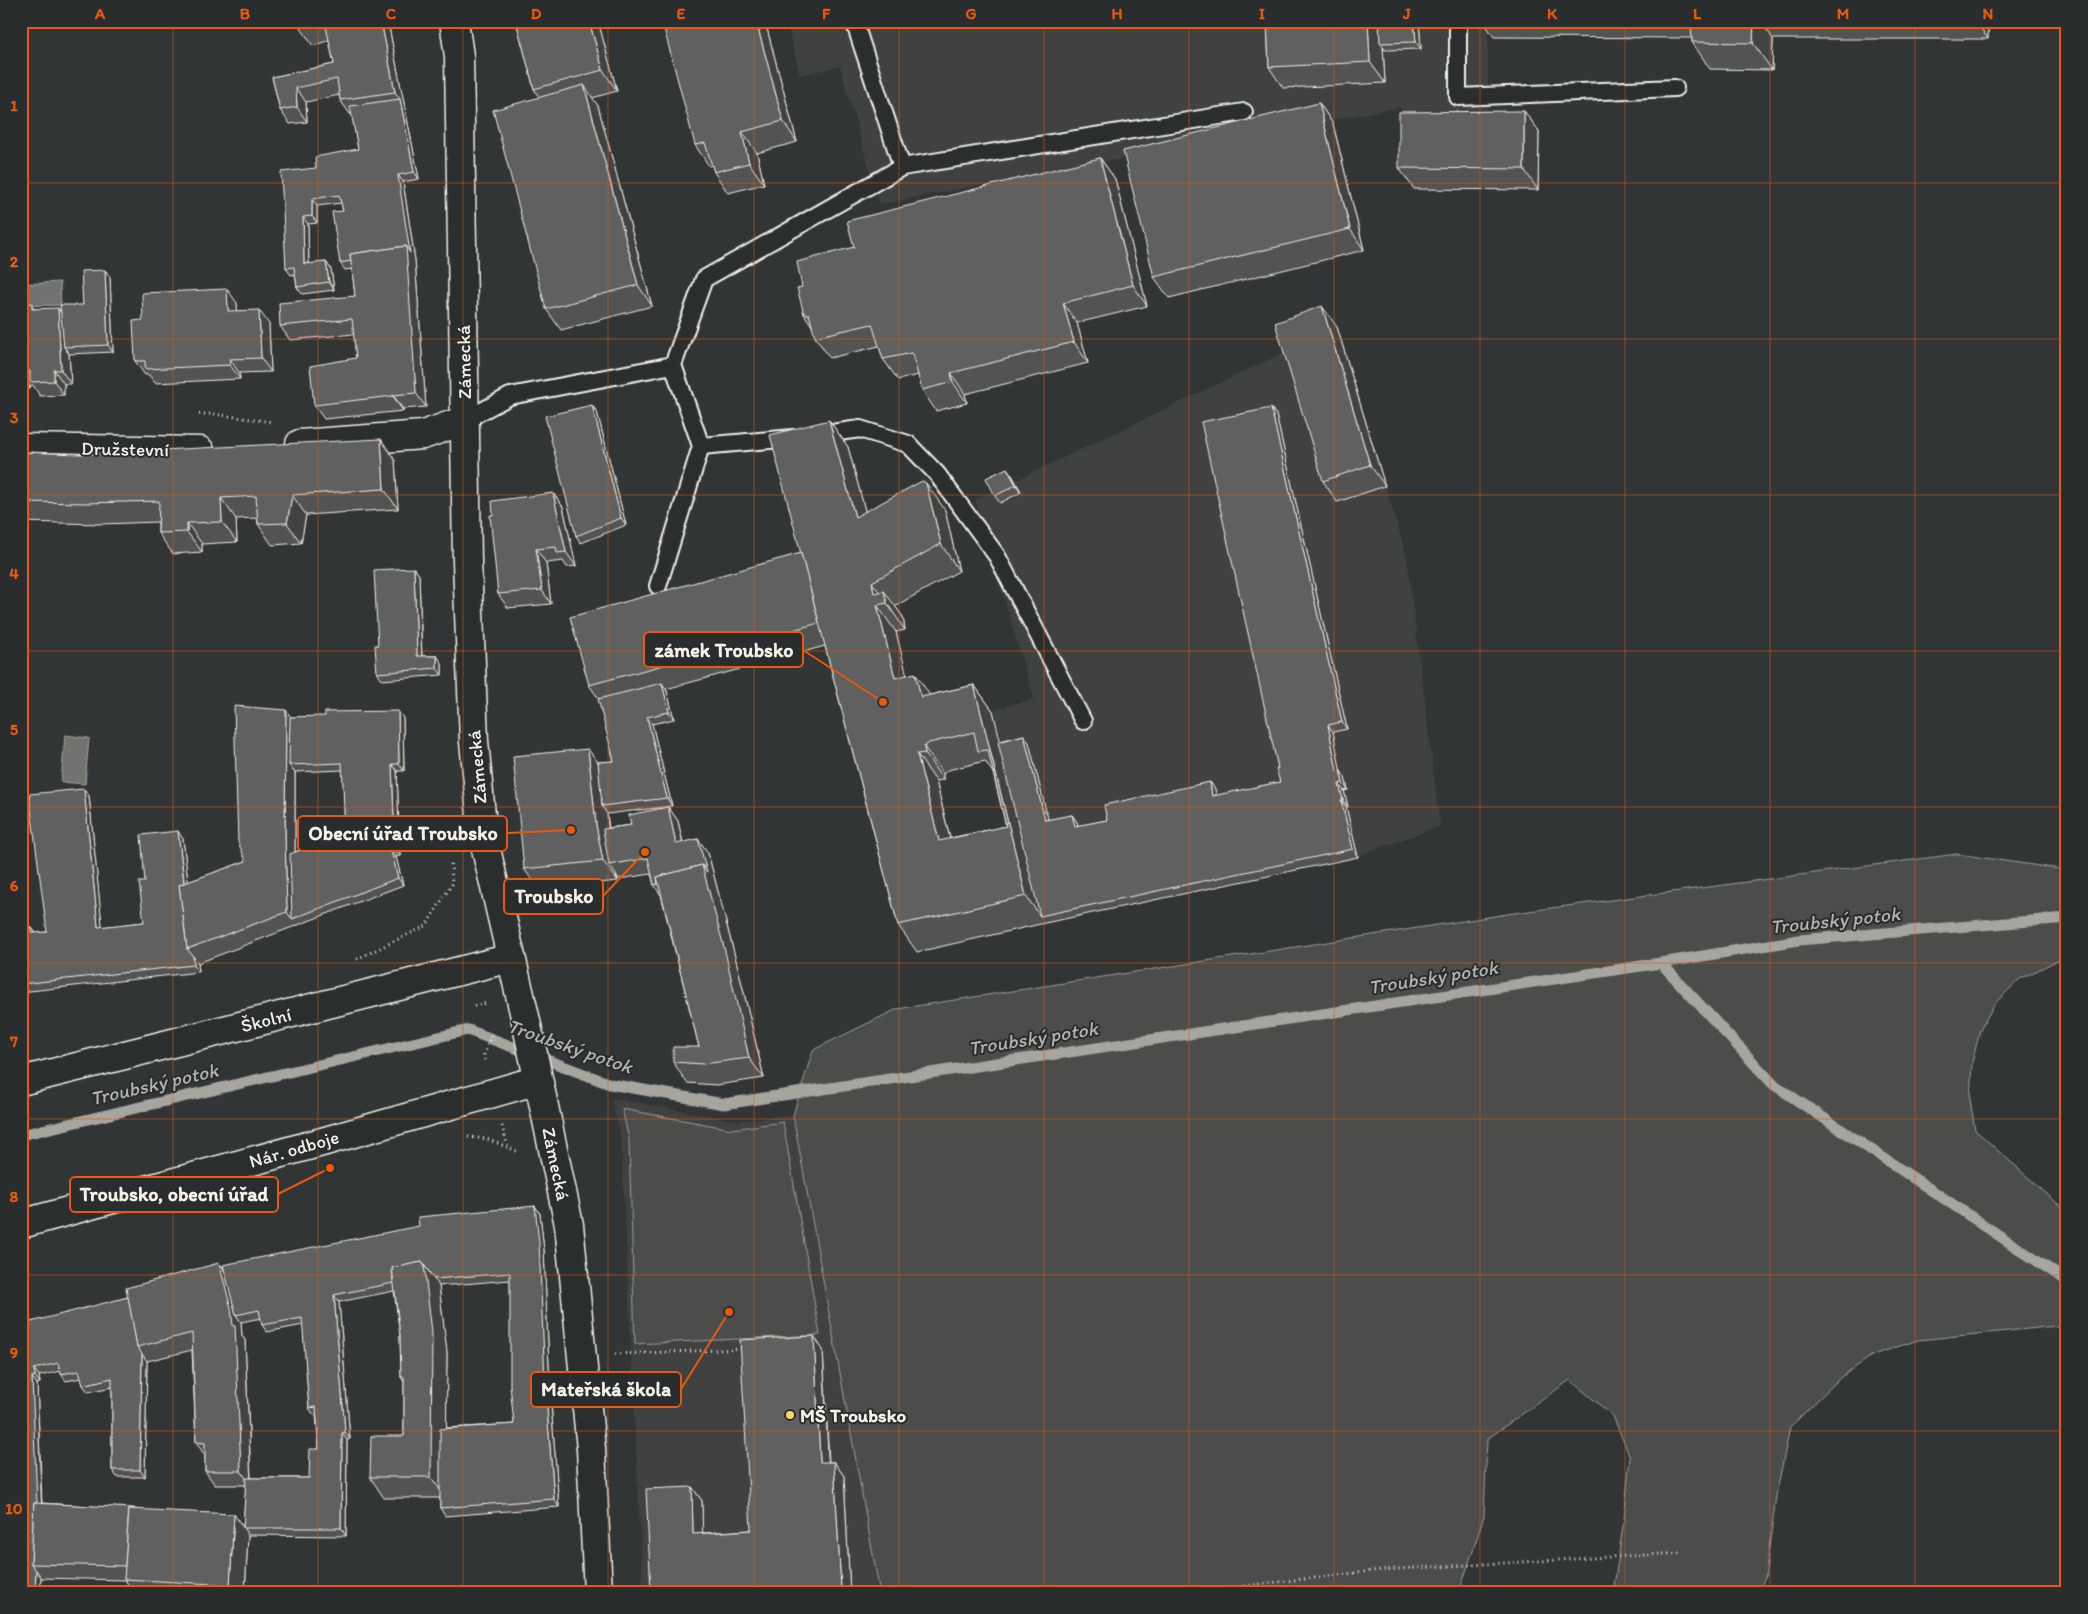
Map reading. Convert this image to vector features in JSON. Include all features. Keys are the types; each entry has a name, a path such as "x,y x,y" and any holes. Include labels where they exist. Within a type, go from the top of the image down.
{"street":[{"name":"Zámecká","path":"454,21 458,56 465,420 474,741 483,836 526,1021 569,1225 591,1449 598,1593"},
{"path":"275,434 423,435 465,420"},
{"name":"Družstevní","path":"21,448 226,450"},
{"name":"Školní","path":"21,1081 511,958"},
{"name":"Nár. odboje","path":"21,1224 312,1144 536,1070"}],"lane":[{"path":"854,21 902,167"},
{"path":"1458,21 1458,97 1675,88"},
{"path":"658,586 701,446 673,365 704,279 902,167 1244,112"},
{"path":"465,420 510,396 673,365"},
{"path":"701,446 788,439 860,429 908,444 937,474 997,556 1083,721"}],"path":[{"path":"194,414 214,414 275,434"},
{"path":"350,962 426,926 452,884 451,854"},
{"path":"484,1055 493,1031"},
{"path":"614,1354 743,1348 751,1353"},
{"path":"1185,1593 1380,1570 1681,1553"}],"shaded area":[{"path":"786,21 1488,21 1488,130 1415,131 1400,107 879,204 840,66 800,75"},
{"path":"60,282 61,305 21,306 21,284"},
{"path":"1337,327 1407,557 1440,826 1360,855 1046,921 994,710 1034,699 975,500"},
{"path":"65,735 89,738 85,784 61,782"},
{"path":"1957,854 2067,870 2067,960 2056,961 2020,979 1995,1003 1980,1030 1972,1063 1970,1099 1975,1130 2067,1212 2067,1325 1918,1340 1873,1355 1841,1377 1790,1427 1776,1496 1765,1578 1757,1593 1613,1593 1624,1519 1630,1457 1613,1416 1570,1380 1487,1439 1484,1516 1459,1593 880,1593 793,1115 813,1050 897,1009 1514,913"},
{"path":"611,1098 738,1121 793,1115 880,1593 643,1593 621,1139"},
{"path":"622,1109 732,1129 783,1122 820,1335 635,1344 629,1139"}],"building":[{"path":"340,21 381,21 395,92 340,100 337,79 296,88 297,107 280,110 272,77 334,64 326,26"},
{"path":"516,21 589,21 603,70 534,89"},
{"path":"662,21 756,21 783,121 742,132 749,163 714,172 705,143 695,145"},
{"path":"1267,21 1368,21 1370,62 1269,67"},
{"path":"1379,21 1414,21 1416,42 1380,43"},
{"path":"1691,21 1754,21 1753,43 1692,42"},
{"path":"2061,53 2067,53 2067,78 2061,78"},
{"path":"584,85 638,285 546,309 493,110"},
{"path":"400,99 414,172 398,175 410,253 406,246 350,254 351,261 340,263 332,212 343,211 339,195 312,199 312,216 303,217 304,264 326,262 329,282 297,287 294,267 286,268 281,172 316,168 315,157 358,149 350,106"},
{"path":"1319,103 1350,229 1154,277 1123,151"},
{"path":"1524,111 1524,169 1399,168 1399,112"},
{"path":"1100,158 1133,285 1063,303 1074,342 951,373 953,382 922,390 912,353 883,359 872,324 815,337 809,314 804,314 797,288 802,287 797,262 854,247 847,221"},
{"path":"406,246 416,393 314,405 310,366 356,358 352,319 280,326 279,303 355,296 350,254"},
{"path":"105,270 108,345 64,347 60,305 83,305 81,271"},
{"path":"227,289 228,311 259,310 261,358 230,359 230,365 145,369 145,361 135,361 133,321 143,320 142,293"},
{"path":"32,303 32,309 58,308 61,370 54,370 54,381 30,382 30,371 21,371 21,304"},
{"path":"1322,306 1370,465 1323,481 1275,323"},
{"path":"592,405 621,518 576,536 545,416"},
{"path":"1271,408 1342,722 1328,725 1337,771 1340,770 1343,783 1339,784 1343,800 1341,800 1353,849 1040,916 998,742 1024,735 1045,820 1072,815 1075,826 1107,820 1104,805 1210,782 1212,796 1280,782 1201,422"},
{"path":"829,420 855,517 922,481 926,483 941,544 872,582 874,593 884,591 887,603 877,605 895,678 915,673 921,697 974,685 1026,896 898,925 770,435","holes":["974,732 978,751 988,750 1006,826 939,841 917,754 925,753 924,747 929,743"]},
{"path":"381,439 384,489 292,495 287,523 258,524 256,496 221,498 222,522 187,523 187,532 158,533 159,501 21,502 21,452 81,454"},
{"path":"1007,468 1016,485 995,496 986,478"},
{"path":"553,493 566,552 557,553 556,547 536,549 542,590 498,594 490,515 493,515 492,501"},
{"path":"801,553 819,623 589,685 570,617"},
{"path":"414,568 417,656 437,656 437,668 377,673 375,645 378,645 374,570"},
{"path":"662,683 669,712 647,717 667,798 602,806 598,762 614,761 598,699"},
{"path":"234,706 286,710 285,835 287,912 187,949 179,885 246,861 238,842"},
{"path":"398,711 399,764 392,764 395,849 391,850 398,878 292,919 290,854 345,833 342,763 289,765 290,717 325,716 325,712"},
{"path":"588,749 596,825 603,861 524,869 513,756"},
{"path":"84,789 98,927 144,922 139,882 145,882 141,835 178,831 184,883 179,885 187,949 193,956 194,965 21,984 21,928 31,927 32,933 47,932 29,794"},
{"path":"668,807 676,844 698,839 707,872 702,865 657,877 658,884 654,885 648,858 609,865 603,829 631,825 629,815"},
{"path":"702,865 725,951 749,1058 703,1064 673,1062 673,1047 699,1047 657,877"},
{"path":"535,1206 539,1243 545,1383 554,1499 440,1508 440,1429 514,1424 510,1385 510,1273 434,1279 422,1262 392,1268 393,1283 334,1295 345,1432 342,1433 341,1528 243,1528 246,1478 309,1478 310,1449 319,1449 316,1407 309,1408 302,1318 262,1325 259,1310 236,1315 223,1265 419,1226 418,1217"},
{"path":"422,1262 424,1265 432,1332 431,1477 370,1477 371,1436 404,1436 404,1377 401,1377 400,1335 392,1268"},
{"path":"219,1263 231,1308 233,1326 235,1326 241,1471 205,1471 205,1443 196,1442 192,1333 137,1347 126,1288"},
{"path":"128,1297 137,1347 142,1354 140,1470 112,1470 112,1378 83,1385 79,1371 61,1374 58,1363 34,1369 35,1376 32,1377 37,1503 34,1503 31,1564 36,1570 35,1593 21,1593 21,1329 24,1329 23,1324"},
{"name":"MŠ Troubsko","path":"814,1336 820,1462 834,1462 841,1590 783,1593 651,1593 646,1489 692,1487 693,1534 751,1530 740,1340"},
{"path":"34,1503 134,1508 129,1509 125,1566 31,1564"},
{"path":"129,1509 234,1514 230,1585 124,1579"}],"waterway":[{"name":"Troubský potok","path":"21,1135 468,1030 610,1084 724,1104 1661,963 1799,940 2067,918"},
{"path":"1661,963 1773,1084 2067,1281"}],"place":[{"name":"zámek Troubsko","path":"883,702"},
{"name":"Obecní úřad Troubsko","path":"571,830"},
{"name":"Troubsko","path":"645,852"},
{"name":"Troubsko, obecní úřad","path":"330,1168"},
{"name":"Mateřská škola","path":"729,1312"},
{"name":"MŠ Troubsko","path":"790,1415"}]}
